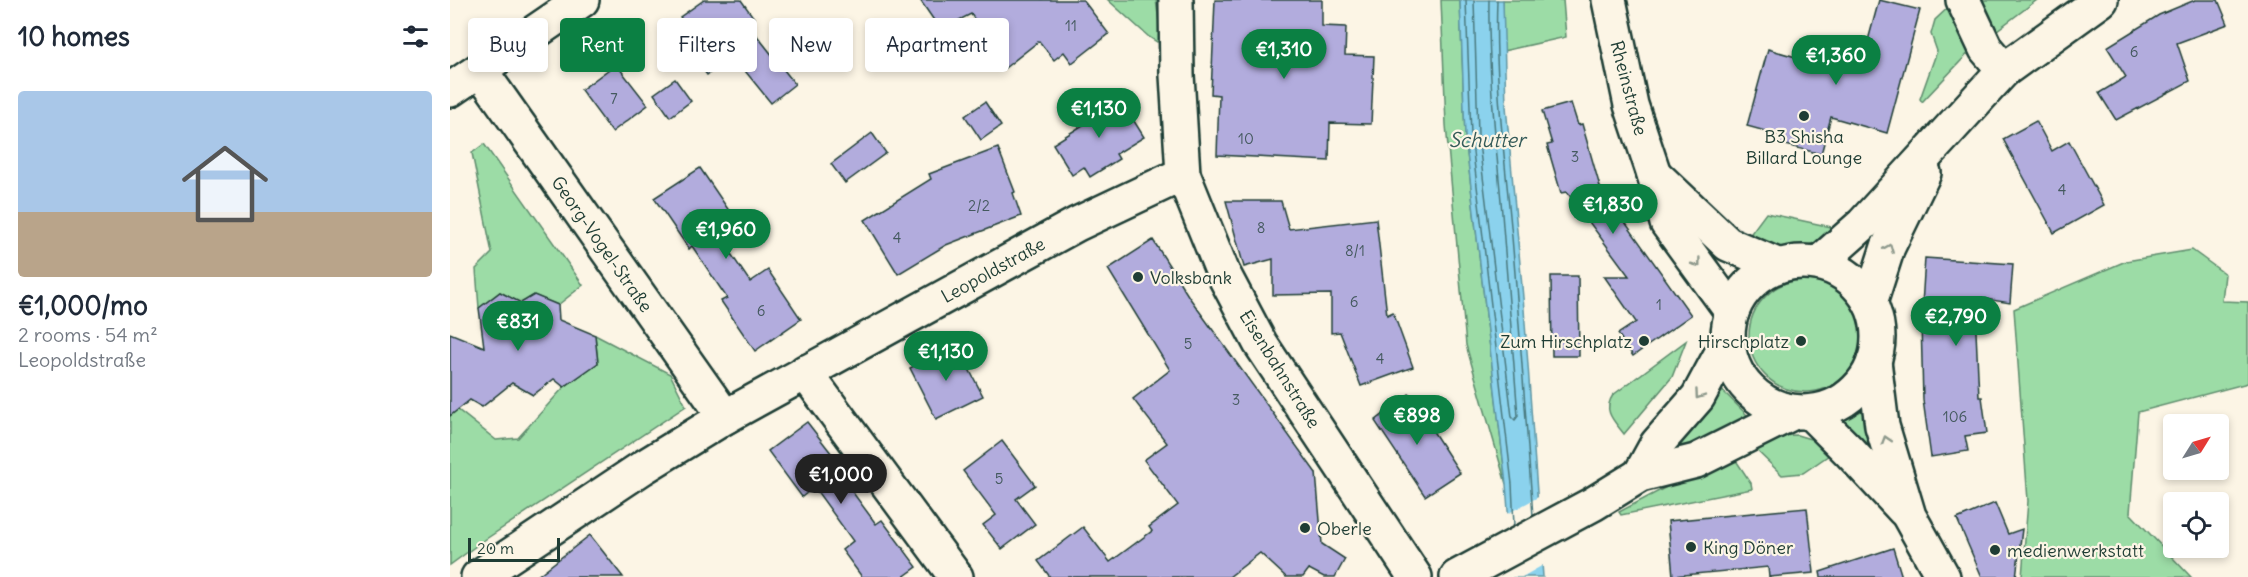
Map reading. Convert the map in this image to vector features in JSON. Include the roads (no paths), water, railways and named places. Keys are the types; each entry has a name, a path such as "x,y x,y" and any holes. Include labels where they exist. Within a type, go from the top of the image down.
{"street":[{"path":"459,81 582,0"},
{"name":"Eisenbahnstraße","path":"1176,0 1177,75 1183,174 1223,273 1260,344 1415,577"},
{"name":"Rheinstraße","path":"1609,0 1631,105 1654,174 1667,223 1730,328"},
{"path":"1963,0 1986,49 2004,70"},
{"path":"1819,263 1863,224 2004,70 2101,0"},
{"name":"Georg-Vogel-Straße","path":"459,81 725,417"},
{"path":"1870,303 1888,247 1941,139"},
{"name":"Leopoldstraße","path":"478,577 642,468 725,417 1077,224 1183,174"},
{"name":"Rheinstraße","path":"1654,174 1728,244 1778,265"},
{"path":"1640,475 1658,444 1702,391 1730,328 1741,293 1757,276 1778,265 1798,261 1819,263 1840,271 1857,285 1870,303 1878,332 1874,361 1882,426 1909,516 1943,577"},
{"path":"1730,328 1734,368 1749,390 1769,404 1802,412 1849,451 1909,516"},
{"path":"1469,570 1593,504 1640,475 1696,461 1802,412 1831,407 1849,396 1864,381 1874,361"},
{"path":"806,372 956,577"}],"water":[{"name":"Schutter","path":"1460,0 1503,0 1506,106 1524,309 1543,577 1513,577 1506,484 1465,136"}],"place":[{"name":"B3 Shisha Billard Lounge","path":"1804,116"},
{"name":"Volksbank","path":"1138,277"},
{"name":"Zum Hirschplatz","path":"1644,341"},
{"name":"Hirschplatz","path":"1801,341"},
{"name":"Oberle","path":"1305,528"},
{"name":"King Döner","path":"1691,547"},
{"name":"medienwerkstatt","path":"1995,550"}]}
